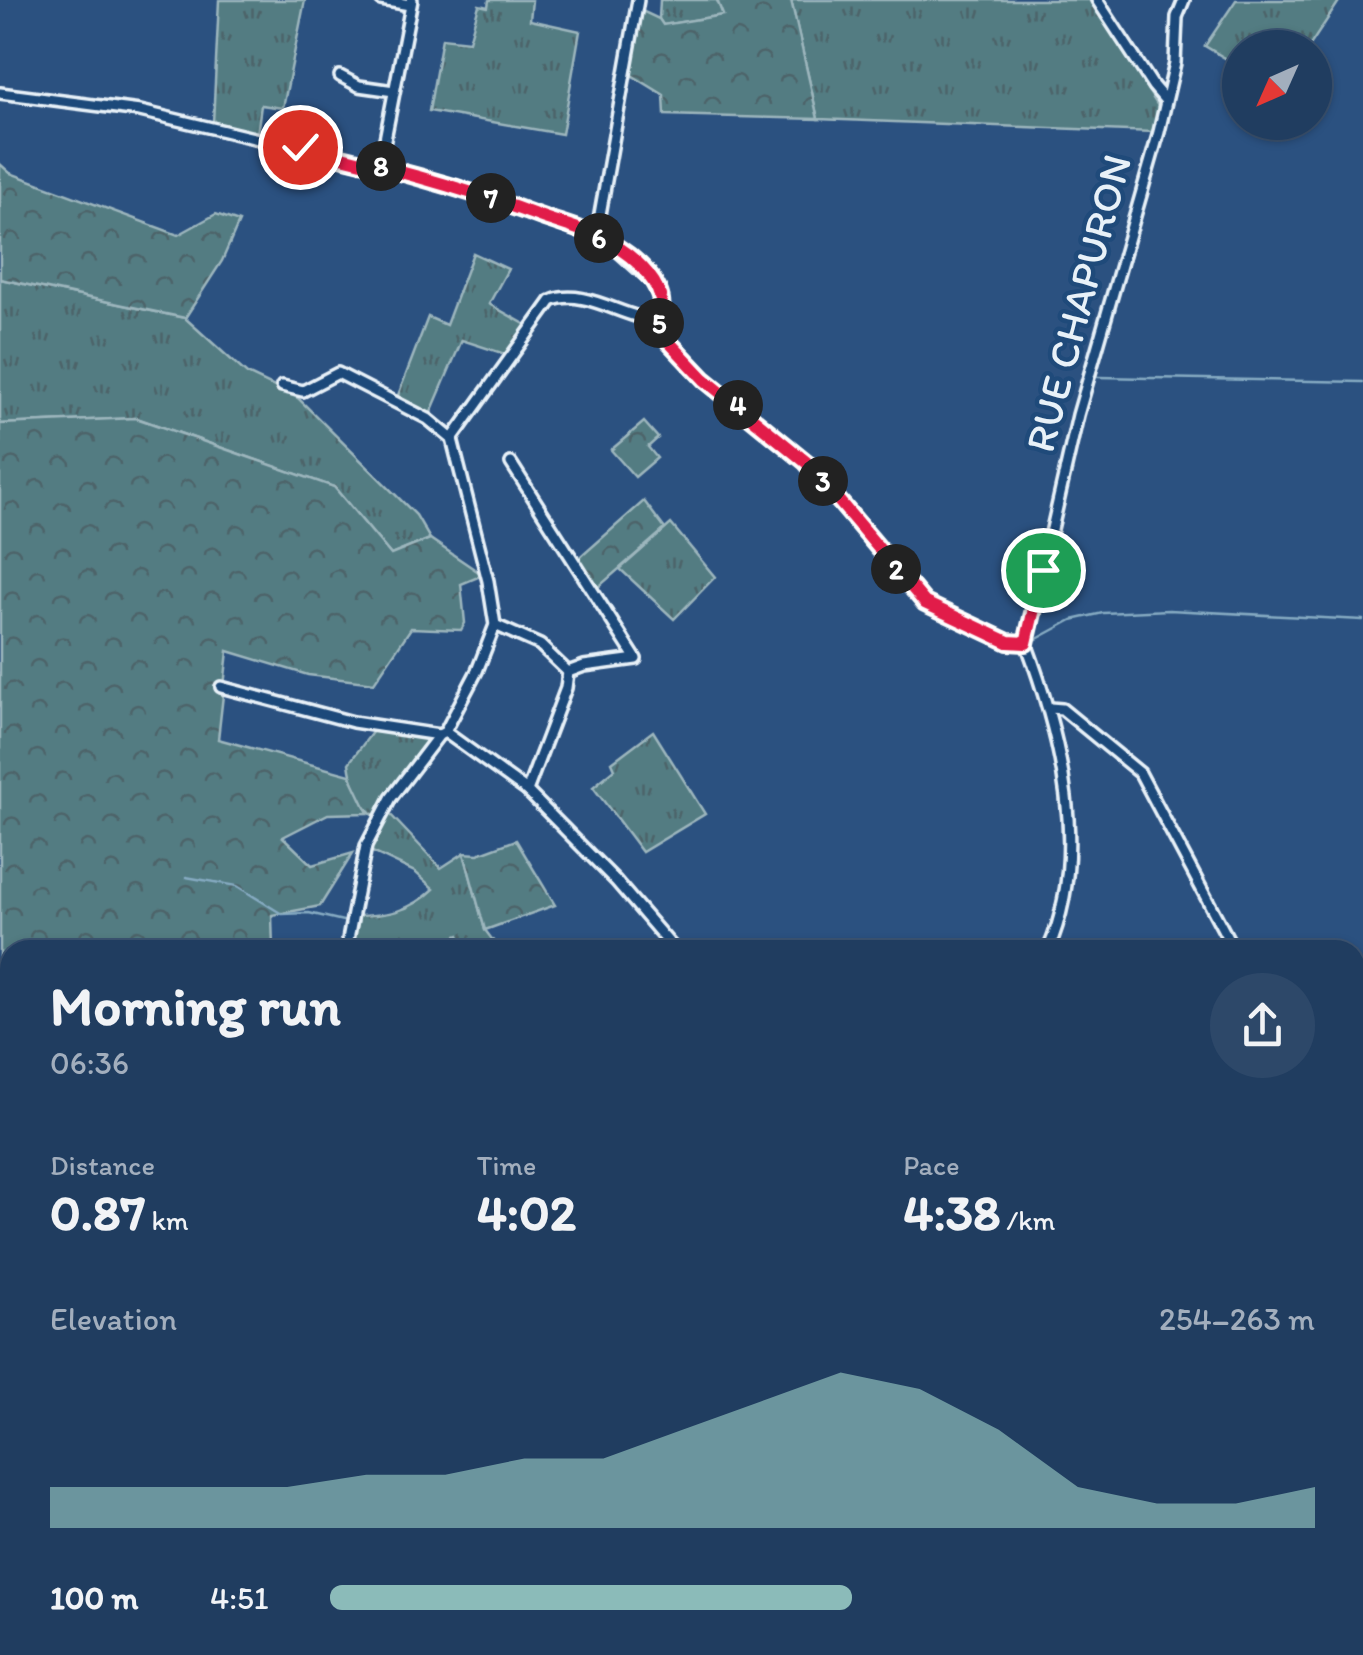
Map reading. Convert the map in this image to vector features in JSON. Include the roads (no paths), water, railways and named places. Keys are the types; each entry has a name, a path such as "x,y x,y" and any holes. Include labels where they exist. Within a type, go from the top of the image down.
{"street":[{"path":"380,166 411,2 381,0"},
{"path":"596,237 638,0"},
{"path":"1097,0 1165,100"},
{"name":"RUE CHAPURON","path":"1026,643 1078,415 1175,63 1177,17 1184,0"},
{"path":"340,76 359,86 394,91"},
{"path":"0,93 140,111 380,166 456,186 596,237 622,251 656,284 662,302 658,319 669,342 704,379 806,462 925,603 1008,642 1026,643 1050,708 1069,846 1062,912 1052,940"},
{"path":"452,439 550,301 572,297 648,320 658,319"},
{"path":"282,386 304,391 338,373 428,419 452,439 488,581 495,625 478,670 442,734 391,798 366,846 347,940"},
{"path":"511,463 636,659 568,672"},
{"path":"495,625 540,645 568,672"},
{"path":"527,791 566,688 568,672"},
{"path":"221,687 353,722 442,734 527,791 616,881 667,940"},
{"path":"1050,708 1062,709 1140,773 1229,940"}],"waterway":[{"path":"1098,377 1363,382"},
{"path":"1037,639 1072,620 1103,613 1169,610 1363,620"},
{"path":"186,877 237,886 282,914 309,913 343,921"}]}
